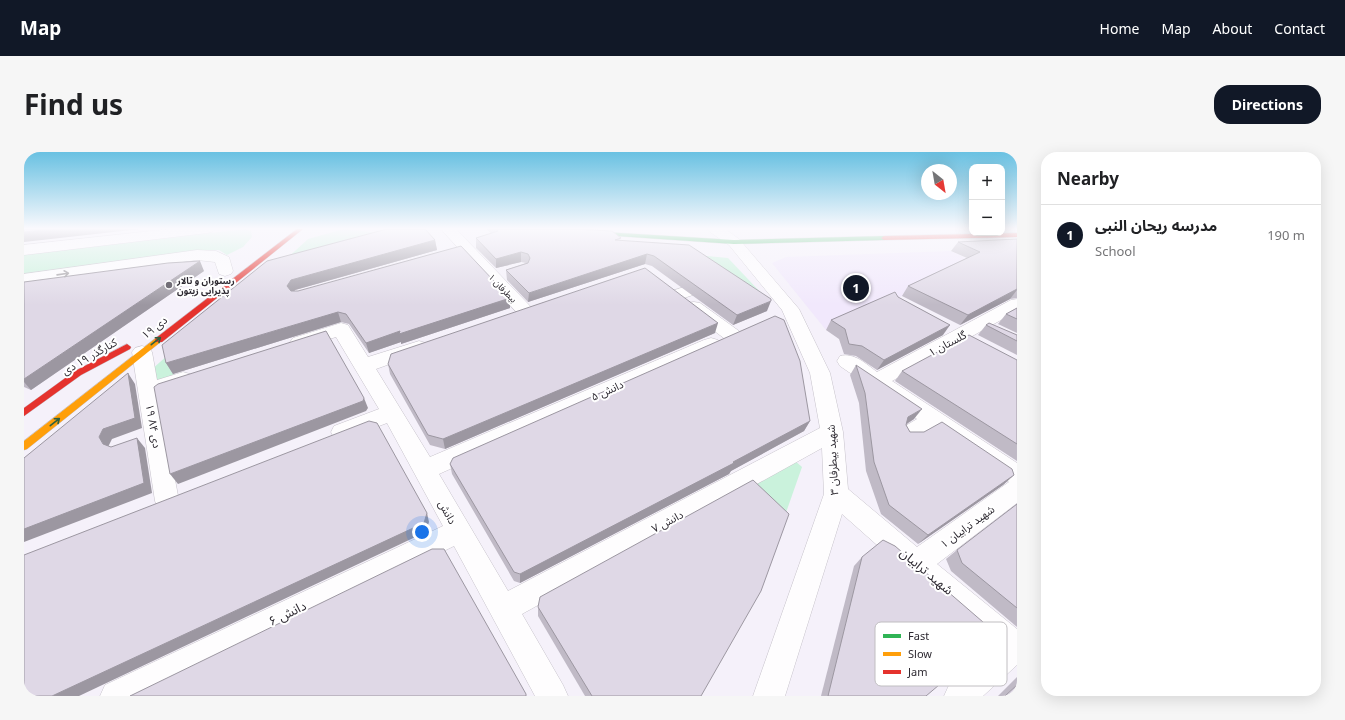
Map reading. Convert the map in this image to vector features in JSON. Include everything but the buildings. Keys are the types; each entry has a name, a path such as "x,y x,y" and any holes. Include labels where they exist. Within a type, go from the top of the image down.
{"main road":[{"name":"۱۹ دی","path":"85,380 264,254"},
{"name":"۱۹ دی","path":"24,446 88,396 134,347"},
{"name":"کنارگذر ۱۹ دی","path":"27,407 78,373 134,347"},
{"path":"41,445 75,418 88,396"}],"street":[{"name":"بیطرفان ۱","path":"465,254 500,275 525,311"},
{"name":"شهید بیطرفان ۳","path":"743,254 783,312 820,373 832,432 836,494 769,696"},
{"path":"24,279 197,255 216,256 223,260 227,270"},
{"name":"دانش ۵","path":"424,470 739,332 673,291 699,287"},
{"name":"گلستان ۱","path":"876,381 1017,304"},
{"path":"941,324 983,346"},
{"path":"981,324 999,334"},
{"name":"دانش","path":"282,348 341,329 392,412 552,696"},
{"path":"363,366 437,341"},
{"name":"۱۹ دی ۸۴","path":"134,347 148,390 156,434 157,505 189,492"},
{"path":"847,361 1017,475"},
{"path":"148,390 200,374"},
{"path":"319,441 392,412"},
{"path":"910,434 933,419"},
{"name":"دانش ۷","path":"503,609 832,432"},
{"path":"134,442 156,434"},
{"name":"شهید ترابیان ۱","path":"916,563 1017,489"},
{"name":"شهید ترابیان","path":"836,494 985,622"},
{"name":"۶ دانش","path":"116,696 459,531"},
{"name":"شهید ترابیان","path":"1007,640 1016,648"},
{"path":"1007,656 1016,648"},
{"path":"960,696 972,686"}],"shaded area":[{"path":"858,254 958,254 974,262 826,330 772,263 786,257"}],"green space":[{"path":"29,254 176,254 24,274 24,255"},
{"path":"291,254 312,254 283,262"},
{"path":"687,254 728,258 766,298"},
{"path":"168,355 174,376 153,382 151,370"},
{"path":"794,460 802,467 782,524 745,488"}],"traffic: slow":[{"path":"24,446 159,340"}],"traffic: jam":[{"path":"159,340 268,254"},
{"path":"24,413 78,373 127,347"}],"place":[{"name":"رستوران و تالار پذیرایی زیتون","path":"169,285"},
{"name":"مدرسه ریحان النبی","path":"856,288"}]}
